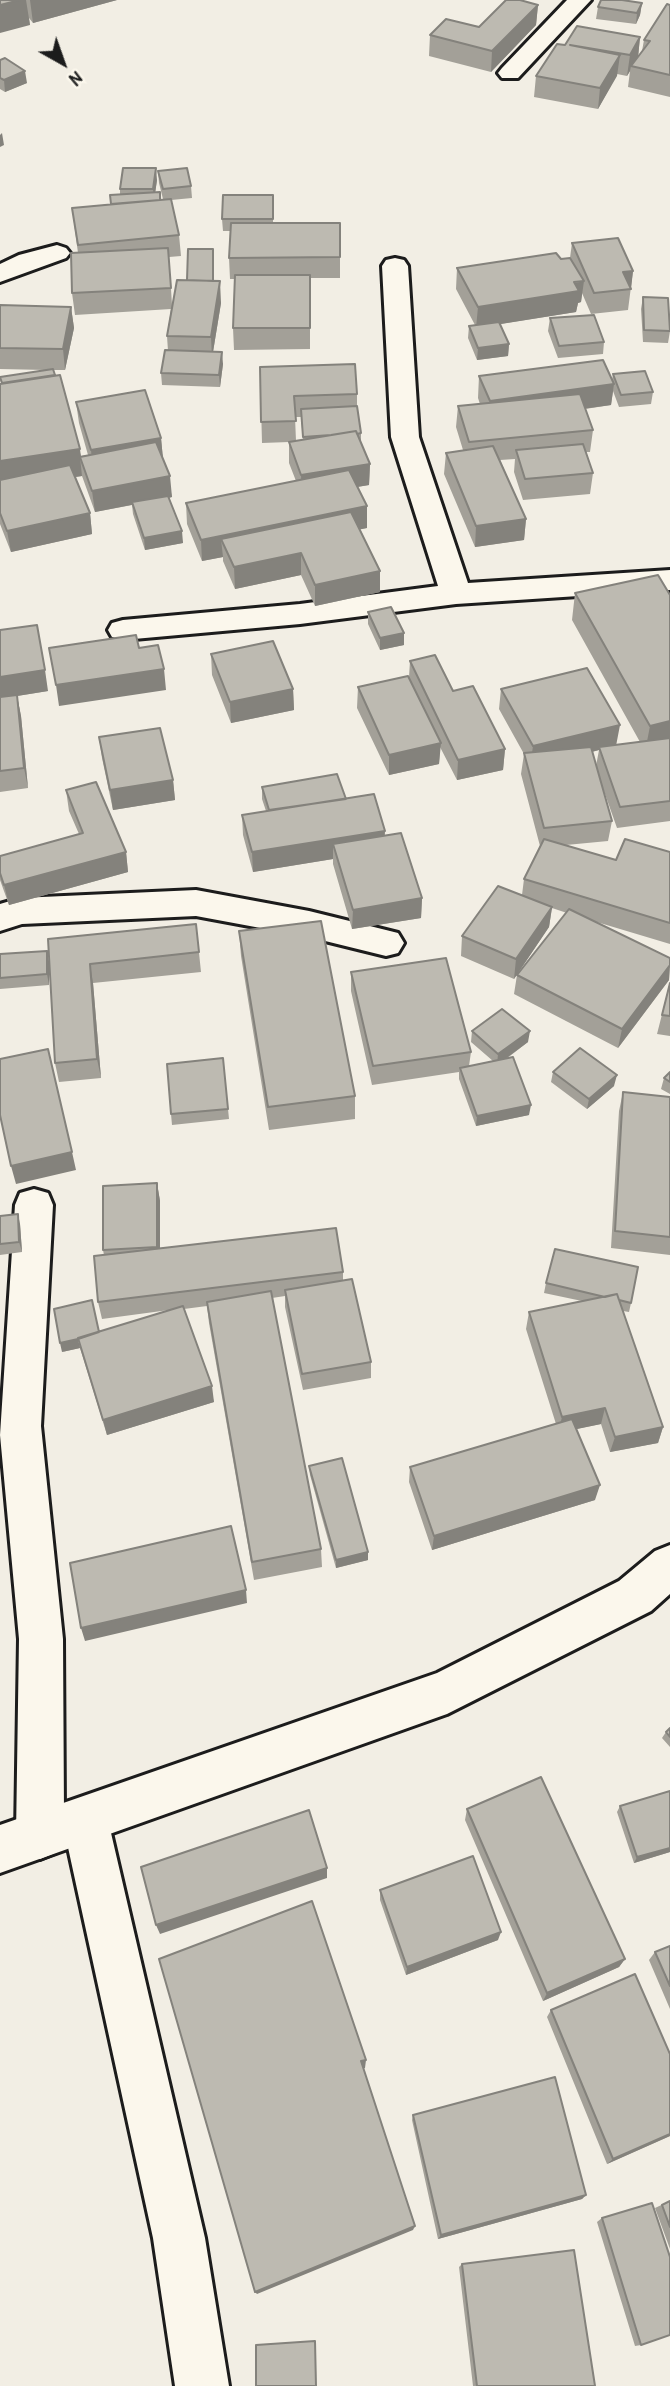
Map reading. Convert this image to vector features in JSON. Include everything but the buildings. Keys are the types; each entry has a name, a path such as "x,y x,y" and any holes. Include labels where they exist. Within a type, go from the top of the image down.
{"street":[{"path":"510,73 550,28 580,0"},
{"path":"0,274 28,261 57,253"},
{"path":"395,266 405,437 456,594"},
{"path":"123,631 300,614 456,594 670,580"},
{"path":"0,918 20,911 196,902 309,924 386,943"},
{"path":"34,1205 20,1426 41,1639 42,1834 179,2238 202,2386"},
{"path":"42,1834 447,1692 635,1596 670,1566"}]}
